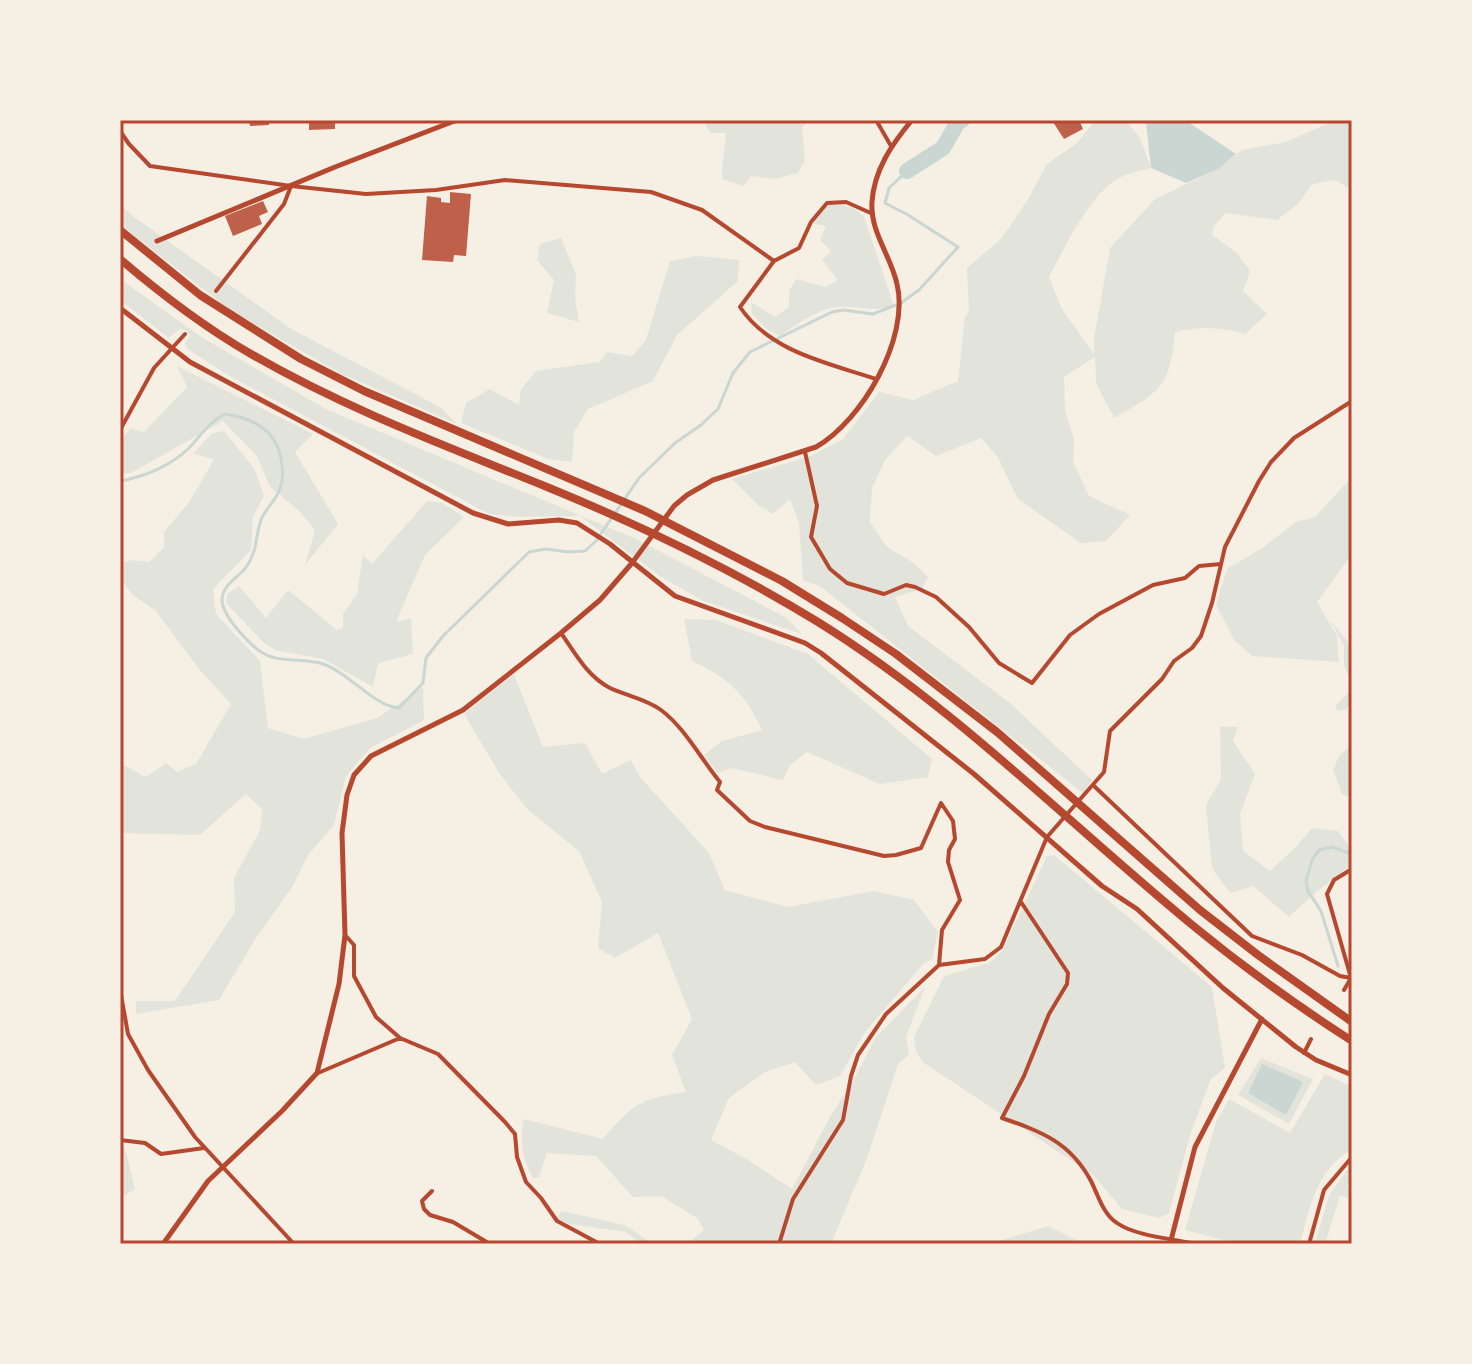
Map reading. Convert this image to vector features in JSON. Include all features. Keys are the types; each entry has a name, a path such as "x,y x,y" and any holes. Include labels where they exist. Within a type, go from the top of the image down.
{"highway":[{"path":"120,230 200,295 301,359 364,391 703,539 782,581 842,618 908,663 997,732 1200,910 1352,1022"},
{"path":"120,259 215,332 299,381 410,433 551,489 695,555 817,622 925,695 1191,924 1258,976 1352,1041"}],"street":[{"path":"157,241 457,120"},
{"path":"876,120 891,146"},
{"path":"317,1073 339,984 345,935 342,833 347,795 354,775 371,756 463,710 561,633 600,600 674,506 687,495 713,480 805,452 829,440 850,419 876,379 892,345 899,313 898,285 874,226 872,201 878,172 891,146 912,120"},
{"path":"120,131 150,166 291,186 366,194 436,190 505,180 651,192 702,210 774,261"},
{"path":"216,291 284,204 291,186"},
{"path":"873,214 846,202 827,203 811,222 799,248 774,261 740,307 766,334 790,350 876,379"},
{"path":"120,308 170,348 218,378 473,513 508,524 559,520 577,523 610,544 675,596 805,643 1049,835 1102,886 1157,926 1223,988 1304,1053 1352,1075"},
{"path":"120,430 154,368 185,334"},
{"path":"779,1244 793,1199 843,1120 858,1055 886,1014 939,965 985,959 1001,947 1049,835 1104,772 1110,731 1201,636 1225,547 1271,462 1294,438 1352,401"},
{"path":"805,452 817,506 811,537 830,569 847,583 884,594 906,585 928,591 945,603 999,663 1032,683 1070,635 1099,614 1153,585 1185,578 1199,566 1221,564"},
{"path":"120,526 120,535"},
{"path":"561,633 578,660 596,678 608,687 648,702 664,712 720,782 717,790 750,821 884,856 896,855 921,848 941,803 953,821 955,839 949,850 948,862 960,900 942,930 939,965"},
{"path":"1094,786 1252,936 1302,955 1340,976 1351,978"},
{"path":"1344,990 1351,978 1327,894 1334,880 1352,869"},
{"path":"1021,902 1068,973 1067,984 1049,1014 1024,1076 1002,1118 1046,1134 1067,1148 1116,1223 1130,1230 1196,1244"},
{"path":"345,935 354,945 354,976 376,1017 400,1038 438,1054 515,1134 517,1157 526,1182 557,1221 600,1244"},
{"path":"120,989 128,1034 138,1054 204,1148 294,1244"},
{"path":"1170,1244 1195,1147 1262,1019"},
{"path":"163,1244 208,1181 317,1073 400,1038"},
{"path":"1304,1053 1311,1039"},
{"path":"120,1140 145,1143 161,1154 204,1148"},
{"path":"1309,1244 1324,1190 1341,1166 1352,1157"},
{"path":"432,1191 422,1201 430,1215 453,1222 490,1244"}],"shaded area":[{"path":"703,120 811,120 802,127 805,161 798,173 775,179 751,176 744,186 722,179 726,133 710,133"},
{"path":"1096,120 1126,120 1140,138 1151,168 1122,176 1104,190 1077,226 1049,277 1062,309 1094,354 1110,248 1155,199 1218,169 1242,150 1286,142 1336,120 1352,120 1352,190 1335,180 1312,184 1299,203 1277,220 1226,213 1214,226 1212,235 1237,253 1250,271 1243,291 1267,314 1245,334 1210,328 1175,332 1166,377 1142,401 1114,418 1096,383 1095,357 1064,377 1065,410 1074,439 1073,462 1089,496 1130,515 1106,541 1081,543 1018,499 997,456 981,438 936,456 907,436 885,460 872,488 870,522 887,547 914,563 928,577 922,589 895,597 908,626 1011,704 1092,780 1083,793 821,587 803,580 799,523 790,499 773,514 758,505 732,479 810,456 843,439 879,392 913,400 958,381 965,317 969,311 967,268 1001,239 1047,164 1076,144"},
{"path":"1185,120 1236,154 1218,169 1186,183 1151,168 1146,122"},
{"path":"835,203 853,208 864,217 894,306 878,309 831,308 810,316 780,336 768,330 752,314 751,302 775,317 789,307 789,291 796,279 826,287 838,280 822,260 831,251 820,240 826,226 814,224 814,215 821,207"},
{"path":"120,204 293,330 440,407 457,424 340,373 232,311 120,225"},
{"path":"561,238 576,275 575,298 579,322 547,313 554,280 537,260 540,244"},
{"path":"697,256 739,260 738,281 677,335 653,381 588,409 574,432 572,462 548,459 461,423 466,403 490,389 519,405 521,389 536,371 599,362 607,352 632,356 646,340 670,261"},
{"path":"120,279 203,338 326,409 636,539 787,618 802,634 703,601 660,576 580,516 489,514 226,374 186,348 185,343 191,335 181,328 169,338 120,300"},
{"path":"177,366 313,434 295,452 338,524 305,565 315,530 299,511 270,487 257,456 223,421 131,473 122,473 120,441 131,428 144,432 187,387"},
{"path":"224,431 254,468 264,496 253,517 251,550 213,589 216,614 260,661 268,728 304,739 377,718 423,687 424,720 370,748 346,776 334,825 308,855 293,886 254,941 219,1000 136,1014 136,1001 175,1001 235,912 234,878 260,830 262,809 246,794 200,835 120,833 120,767 125,766 146,777 166,763 177,772 196,764 231,704 199,669 156,611 133,595 120,579 120,563 131,560 149,562 164,548 164,532 190,501 214,459 193,454 211,434"},
{"path":"1352,477 1352,554 1317,602 1337,636 1339,662 1252,656 1234,640 1216,605 1227,569 1296,522 1315,517"},
{"path":"427,501 442,503 464,517 425,555 396,622 411,618 413,654 378,663 373,687 323,659 275,650 264,643 226,603 227,594 239,586 266,618 288,590 337,630 343,628 343,614 357,594 363,555 372,564"},
{"path":"684,619 716,620 808,654 932,759 928,777 880,784 807,752 790,765 783,780 731,768 718,773 704,755 722,741 762,730 749,706 734,688 692,661"},
{"path":"1330,620 1352,647 1352,703 1345,710 1338,711 1335,706 1349,692 1351,682 1344,665 1344,646"},
{"path":"514,674 543,747 585,743 602,774 631,760 640,777 709,853 725,890 788,907 874,891 914,900 938,932 932,960 925,962 865,1032 840,1076 816,1085 795,1062 765,1072 729,1098 711,1140 792,1189 876,1037 925,987 906,1037 909,1054 898,1064 867,1158 831,1244 687,1244 704,1230 697,1218 661,1196 633,1197 596,1156 547,1153 539,1177 533,1178 522,1150 524,1119 603,1139 622,1117 638,1105 658,1097 686,1092 672,1055 692,1019 658,933 615,958 598,948 602,902 579,851 527,809 499,773 464,714"},
{"path":"1220,727 1238,727 1233,741 1255,774 1240,814 1243,851 1270,871 1312,828 1338,831 1348,845 1352,845 1352,865 1289,917 1253,886 1230,893 1212,868 1206,805 1221,779"},
{"path":"1352,744 1352,799 1342,794 1333,770 1339,756"},
{"path":"1054,855 1212,987 1225,1068 1211,1079 1191,1132 1169,1213 1159,1218 1122,1209 1093,1175 924,1063 916,1052 914,1037 944,976 989,963 1002,951 1047,856"},
{"path":"1261,1058 1313,1079 1289,1124 1238,1095"},
{"path":"1262,1064 1303,1082 1286,1115 1248,1093"},
{"path":"1325,1074 1352,1087 1352,1150 1330,1167 1323,1178 1311,1204 1300,1244 1239,1244 1185,1230 1216,1122 1229,1099 1290,1133"},
{"path":"120,1146 125,1148 135,1189 120,1198"},
{"path":"1352,1163 1352,1180 1347,1185 1352,1190 1352,1198 1340,1196 1325,1244 1315,1244 1329,1195"},
{"path":"561,1211 625,1225 652,1244 641,1244 626,1232 569,1224 556,1219"},
{"path":"1048,1226 1084,1244 991,1244 999,1241"}],"building":[{"path":"249,120 269,120 269,125 250,126"},
{"path":"309,120 335,120 335,129 309,130"},
{"path":"1079,120 1083,129 1064,139 1053,122"},
{"path":"450,192 471,194 466,256 454,255 453,262 422,260 427,196 450,203"},
{"path":"263,201 268,212 259,216 262,224 233,236 225,216"}],"waterway":[{"path":"907,171 943,148 962,120"},
{"path":"120,481 147,474 173,461 224,414 246,419 264,429 271,435 280,453 282,483 261,520 251,560 223,593 226,612 261,652 274,658 330,667 380,701 399,708 423,683 426,658 443,636 529,552 546,549 585,551 596,541 639,478 675,443 718,409 733,373 750,352 832,312 843,310 873,314 901,303 919,290 958,247 885,203 889,188 907,171"},
{"path":"1338,966 1321,911 1308,891 1306,880 1319,850 1332,847 1352,854"}]}
